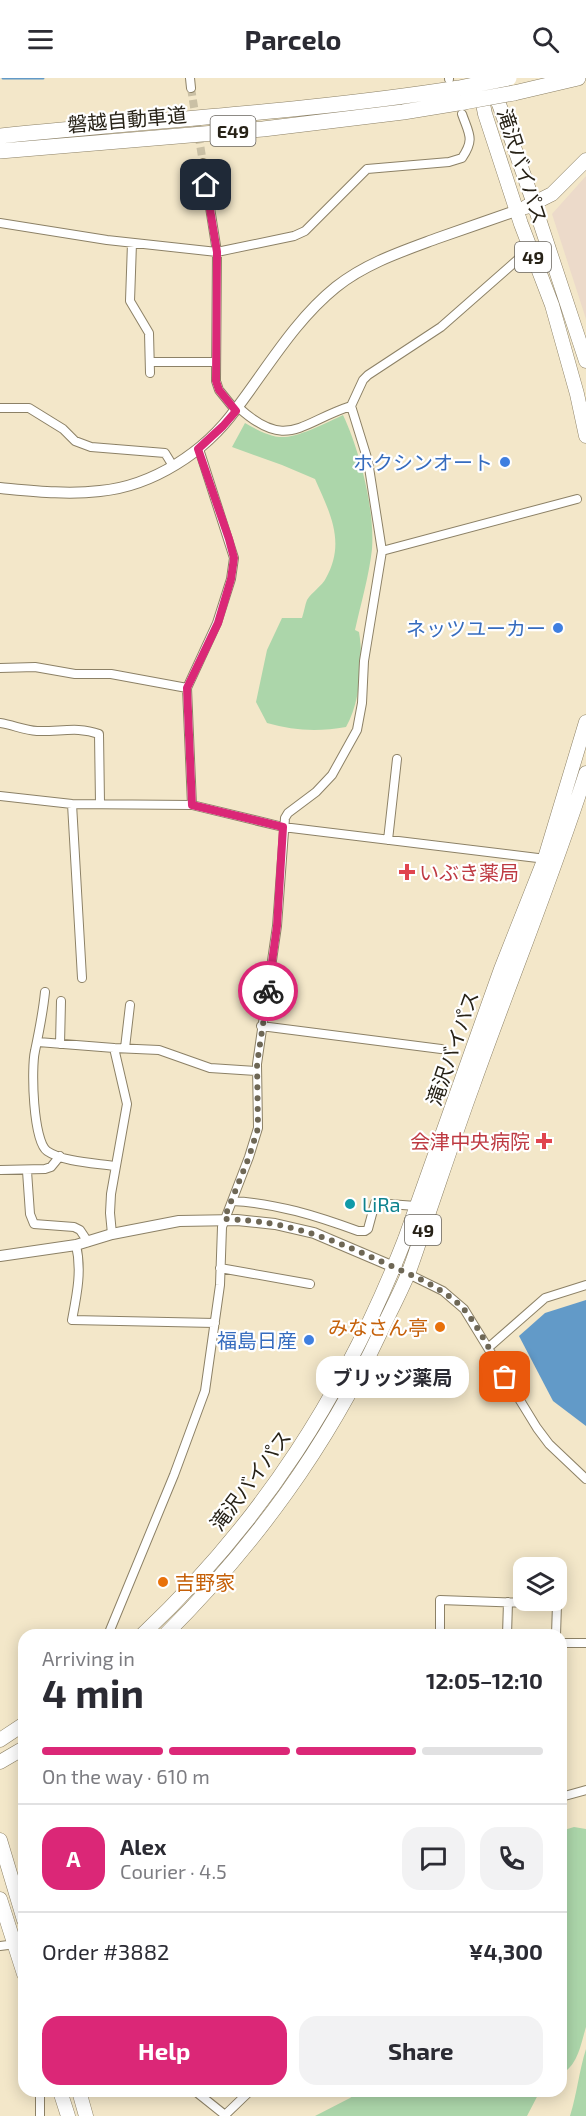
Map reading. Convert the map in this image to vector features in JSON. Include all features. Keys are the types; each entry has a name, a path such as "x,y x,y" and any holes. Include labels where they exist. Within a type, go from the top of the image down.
{"highway":[{"name":"磐越自動車道","path":"0,151 263,129 511,83 578,78"},
{"name":"磐越自動車道","path":"0,136 261,114 457,92"}],"main road":[{"name":"滝沢バイパス","path":"478,78 485,114 526,207 586,361"},
{"name":"滝沢バイパス","path":"486,78 499,104 577,394 586,436"},
{"path":"526,207 552,194 586,160"},
{"name":"滝沢バイパス","path":"171,1629 255,1537 294,1484 349,1397 408,1273 551,860 586,722"},
{"name":"滝沢バイパス","path":"148,1629 198,1578 279,1480 334,1392 362,1338 394,1267 501,969 551,860 586,773"},
{"path":"0,1740 18,1728"},
{"path":"0,1762 18,1752"},
{"path":"0,1840 18,1900"},
{"path":"0,1899 18,1942"},
{"path":"62,2097 68,2116"},
{"path":"81,2097 86,2116"}],"street":[{"path":"190,78 191,88"},
{"path":"0,223 132,243 217,252 294,236 305,231 368,169 448,162 462,158 470,145 470,138 457,92"},
{"path":"202,163 217,252 215,362 219,390 237,409 259,424 287,431 299,429 351,406"},
{"path":"0,488 46,492 97,492 137,482 172,466 198,449 223,426 304,318 339,285 381,259 526,207"},
{"path":"132,243 130,301 149,333 150,373"},
{"path":"110,1629 174,1475 205,1391 215,1323 222,1227 258,1128 256,1071 277,926 283,827 288,813 316,792 332,775 357,730 362,703 364,661 382,552 368,460 351,406 363,380 368,375 441,327 524,254"},
{"path":"150,362 215,362"},
{"path":"0,408 29,408 63,429 75,441 91,447 165,453 172,466"},
{"path":"192,805 187,688 218,623 231,579 234,558 198,449"},
{"path":"382,552 577,499"},
{"path":"0,668 35,667 75,674 111,674 187,688"},
{"path":"0,723 23,730 53,732 78,729 99,734 100,803"},
{"path":"388,840 397,759"},
{"path":"0,796 72,804 192,805 283,827 551,860"},
{"path":"72,804 82,978"},
{"path":"45,992 33,1072 38,1134 46,1150 60,1156 74,1161 114,1166"},
{"path":"60,1044 61,1001"},
{"path":"125,1048 130,1005"},
{"path":"261,1026 441,1049"},
{"path":"38,1042 159,1050 210,1068 256,1071"},
{"path":"112,1234 110,1213 114,1166 127,1104 114,1048"},
{"path":"0,1170 5,1168 27,1171 51,1167 60,1156"},
{"path":"27,1171 30,1214 34,1224 74,1227 80,1230 88,1242"},
{"path":"232,1201 275,1206 323,1218 358,1231 368,1229 375,1203 416,1206"},
{"path":"0,1256 76,1245 112,1234 179,1221 224,1219 264,1222 314,1233 408,1273 443,1291 464,1309 537,1428 549,1444 586,1479"},
{"path":"76,1245 80,1260 72,1320 215,1323"},
{"path":"220,1268 310,1284"},
{"path":"488,1348 544,1298 586,1285"},
{"path":"440,1629 440,1600 557,1604 556,1629"},
{"path":"507,1629 508,1602"},
{"path":"567,1643 586,1643"},
{"path":"567,1795 586,1790"},
{"path":"0,1946 18,1944"},
{"path":"40,2097 40,2116"},
{"path":"202,2097 224,2115 244,2097"}],"shaded area":[{"path":"586,176 586,319 552,214"}],"green space":[{"path":"343,415 365,481 372,534 369,569 355,630 359,632 361,655 358,694 346,727 326,730 287,728 267,723 256,702 267,650 282,618 302,618 307,600 326,578 335,552 334,528 315,479 232,447 245,423 269,435 285,437 306,431"},
{"path":"574,1827 586,1829 586,2027 575,2060 567,2070 567,1829"},
{"path":"586,2049 586,2116 570,2116 582,2066"},
{"path":"537,2097 527,2116 315,2116 350,2098"}],"water":[{"path":"586,1300 586,1426 553,1401 519,1336 545,1313"}],"waterway":[{"path":"3,78 43,78"}],"tunnel":[{"path":"191,88 203,163"}],"way so far":[{"path":"268,991 256,1071 258,1128 234,1198 224,1219 276,1224 328,1238 443,1291 464,1309 505,1377"}],"place":[{"name":"ホクシンオート","path":"505,462"},
{"name":"ネッツユーカー","path":"558,628"},
{"name":"いぶき薬局","path":"407,872"},
{"name":"会津中央病院","path":"544,1141"},
{"name":"LiRa","path":"350,1204"},
{"name":"みなさん亭","path":"440,1327"},
{"name":"福島日産","path":"309,1340"},
{"name":"ブリッジ薬局","path":"505,1377"},
{"name":"吉野家","path":"163,1582"}],"route":[{"path":"206,185 217,252 216,381 224,398 236,411 198,449 234,558 231,579 218,623 187,688 191,735 192,805 283,827 282,872 268,991"}]}
